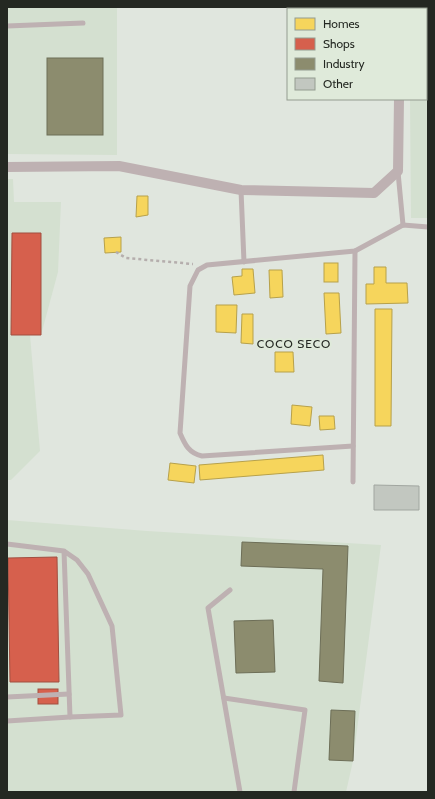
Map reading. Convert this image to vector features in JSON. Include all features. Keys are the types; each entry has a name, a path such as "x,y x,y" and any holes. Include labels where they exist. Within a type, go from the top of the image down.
{"street":[{"path":"7,167 120,166 241,190 374,193 398,171 399,100"}],"lane":[{"path":"7,26 83,23"},
{"path":"398,171 403,225"},
{"path":"241,190 244,262"},
{"path":"353,446 202,456 191,452 185,445 180,433 190,286 198,270 207,265 355,252 403,225 428,227"},
{"path":"353,482 355,252"},
{"path":"7,544 64,551 77,560 88,574 112,626 121,715 7,721"},
{"path":"64,551 70,717"},
{"path":"230,590 208,608 240,792"},
{"path":"7,697 69,694"},
{"path":"224,698 305,710 294,791 287,792"}],"path":[{"path":"116,252 126,258 207,265"}],"shaded area":[{"path":"7,7 117,7 117,155 7,154"},
{"path":"428,7 428,218 411,218 410,100 427,100 427,8 410,8"},
{"path":"7,179 13,179 14,202 61,202 58,272 41,335 30,335 40,451 11,480 7,480"},
{"path":"7,520 147,531 381,545 353,761 346,792 7,792"}],"building: Homes":[{"path":"137,196 148,196 148,215 136,217"},
{"path":"121,237 121,252 105,253 104,238"},
{"path":"324,263 338,263 338,282 324,282"},
{"path":"374,267 386,267 386,283 407,283 408,303 366,304 366,284 374,284"},
{"path":"242,269 253,269 255,293 234,295 232,277 242,276"},
{"path":"269,270 282,270 283,297 270,298"},
{"path":"324,293 339,293 341,333 326,334"},
{"path":"216,305 237,305 236,333 216,332"},
{"path":"375,309 392,309 391,426 375,426"},
{"path":"242,314 253,314 253,344 241,343"},
{"path":"275,352 293,352 294,372 275,372"},
{"path":"292,405 312,407 310,426 291,424"},
{"path":"319,416 334,416 335,429 320,430"},
{"path":"323,455 324,470 200,480 199,465"},
{"path":"170,463 196,466 194,483 168,480"}],"building: Shops":[{"path":"12,233 41,233 41,335 11,335"},
{"path":"57,557 59,682 10,682 8,558"},
{"path":"38,689 58,689 58,704 38,704"}],"building: Industry":[{"path":"47,58 103,58 103,135 47,135"},
{"path":"242,542 348,546 343,683 319,681 323,569 241,566"},
{"path":"273,620 275,672 236,673 234,621"},
{"path":"331,710 355,711 353,761 329,760"}],"building: Other":[{"path":"374,485 419,486 419,510 374,510"}],"district":[{"name":"COCO SECO","path":"294,343"}]}
